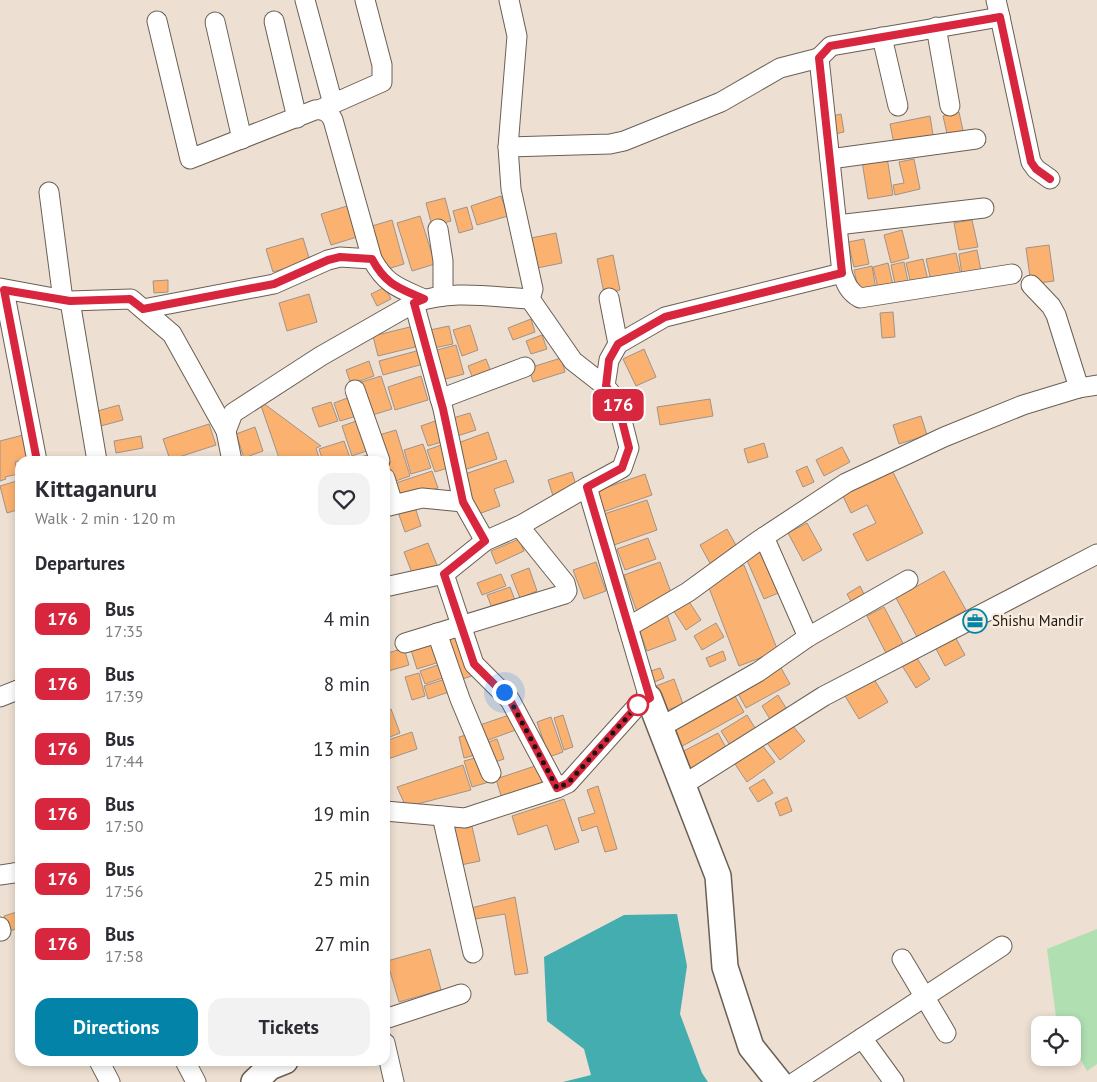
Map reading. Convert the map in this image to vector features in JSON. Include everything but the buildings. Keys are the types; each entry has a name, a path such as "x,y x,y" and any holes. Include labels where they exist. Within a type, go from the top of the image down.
{"main road":[{"path":"650,698 718,876 725,967 751,1048 779,1082"}],"street":[{"path":"305,0 327,107 333,120 372,259 379,272 393,286 427,299 530,299"},
{"path":"157,22 190,159 327,107 382,82 382,65 365,0"},
{"path":"390,586 444,574 485,541 519,526 622,468 629,448 617,401 606,386 573,361 530,299 532,289 511,189 508,148 517,36 509,0"},
{"path":"508,148 610,144 624,141 721,102 780,68 819,58 830,46 936,28 998,8 1031,162 1036,169 1050,179"},
{"path":"274,21 297,118"},
{"path":"215,22 242,140"},
{"path":"936,28 950,106"},
{"path":"882,37 898,106"},
{"path":"819,58 842,273 846,286 852,294 860,298 1012,274"},
{"path":"830,159 976,139"},
{"path":"48,192 66,300 96,456"},
{"path":"837,224 984,208"},
{"path":"438,229 443,260 427,299 440,398 463,502 485,541"},
{"path":"143,309 274,284 328,260 340,257 372,259"},
{"path":"606,386 609,360 618,344 665,317 842,273"},
{"path":"628,627 688,592 764,537 855,479 944,437 1023,406 1088,387 1051,306 1031,285"},
{"path":"36,456 2,289 66,300 130,299 172,334 226,431 231,456"},
{"path":"610,298 618,344"},
{"path":"226,431 233,413 321,356 427,299"},
{"path":"440,398 525,367"},
{"path":"355,390 378,456"},
{"path":"390,811 465,818 557,788 568,783 638,705 650,698 587,487"},
{"path":"390,505 422,498 463,502"},
{"path":"404,643 561,596 567,591 565,583 519,526"},
{"path":"764,537 808,637"},
{"path":"683,785 824,696 1097,554"},
{"path":"444,574 474,664 510,700 557,788"},
{"path":"661,727 758,672 808,637 908,580"},
{"path":"437,633 460,699 491,774"},
{"path":"442,816 473,953"},
{"path":"0,875 15,873"},
{"path":"795,1082 1002,946"},
{"path":"902,959 946,1033"},
{"path":"390,1017 461,994"},
{"path":"862,1038 894,1082"},
{"path":"390,1065 394,1082"},
{"path":"102,1066 110,1082"},
{"path":"188,1066 196,1082"}],"green space":[{"path":"1097,929 1097,1064 1087,1071 1081,1060 1081,1016 1056,1016 1047,949"}],"water":[{"path":"677,914 687,966 680,1014 702,1073 708,1082 563,1082 591,1075 584,1049 547,1021 544,957 624,915"}],"bus line":[{"name":"176","path":"36,456 4,290 70,301 130,299 143,309 274,284 328,260 340,257 372,259 379,272 393,286 424,299 414,303 443,409 463,502 485,541 444,574 461,627 474,664 510,700 557,788 568,783 638,705 650,698 587,487 622,468 629,448 617,401 606,386 609,360 618,344 665,317 842,273 819,58 830,46 1000,17 1031,162 1036,169 1050,179"}],"place":[{"name":"Shishu Mandir","path":"975,621"}],"route":[{"path":"504,692 557,788 568,783 638,705"}]}
